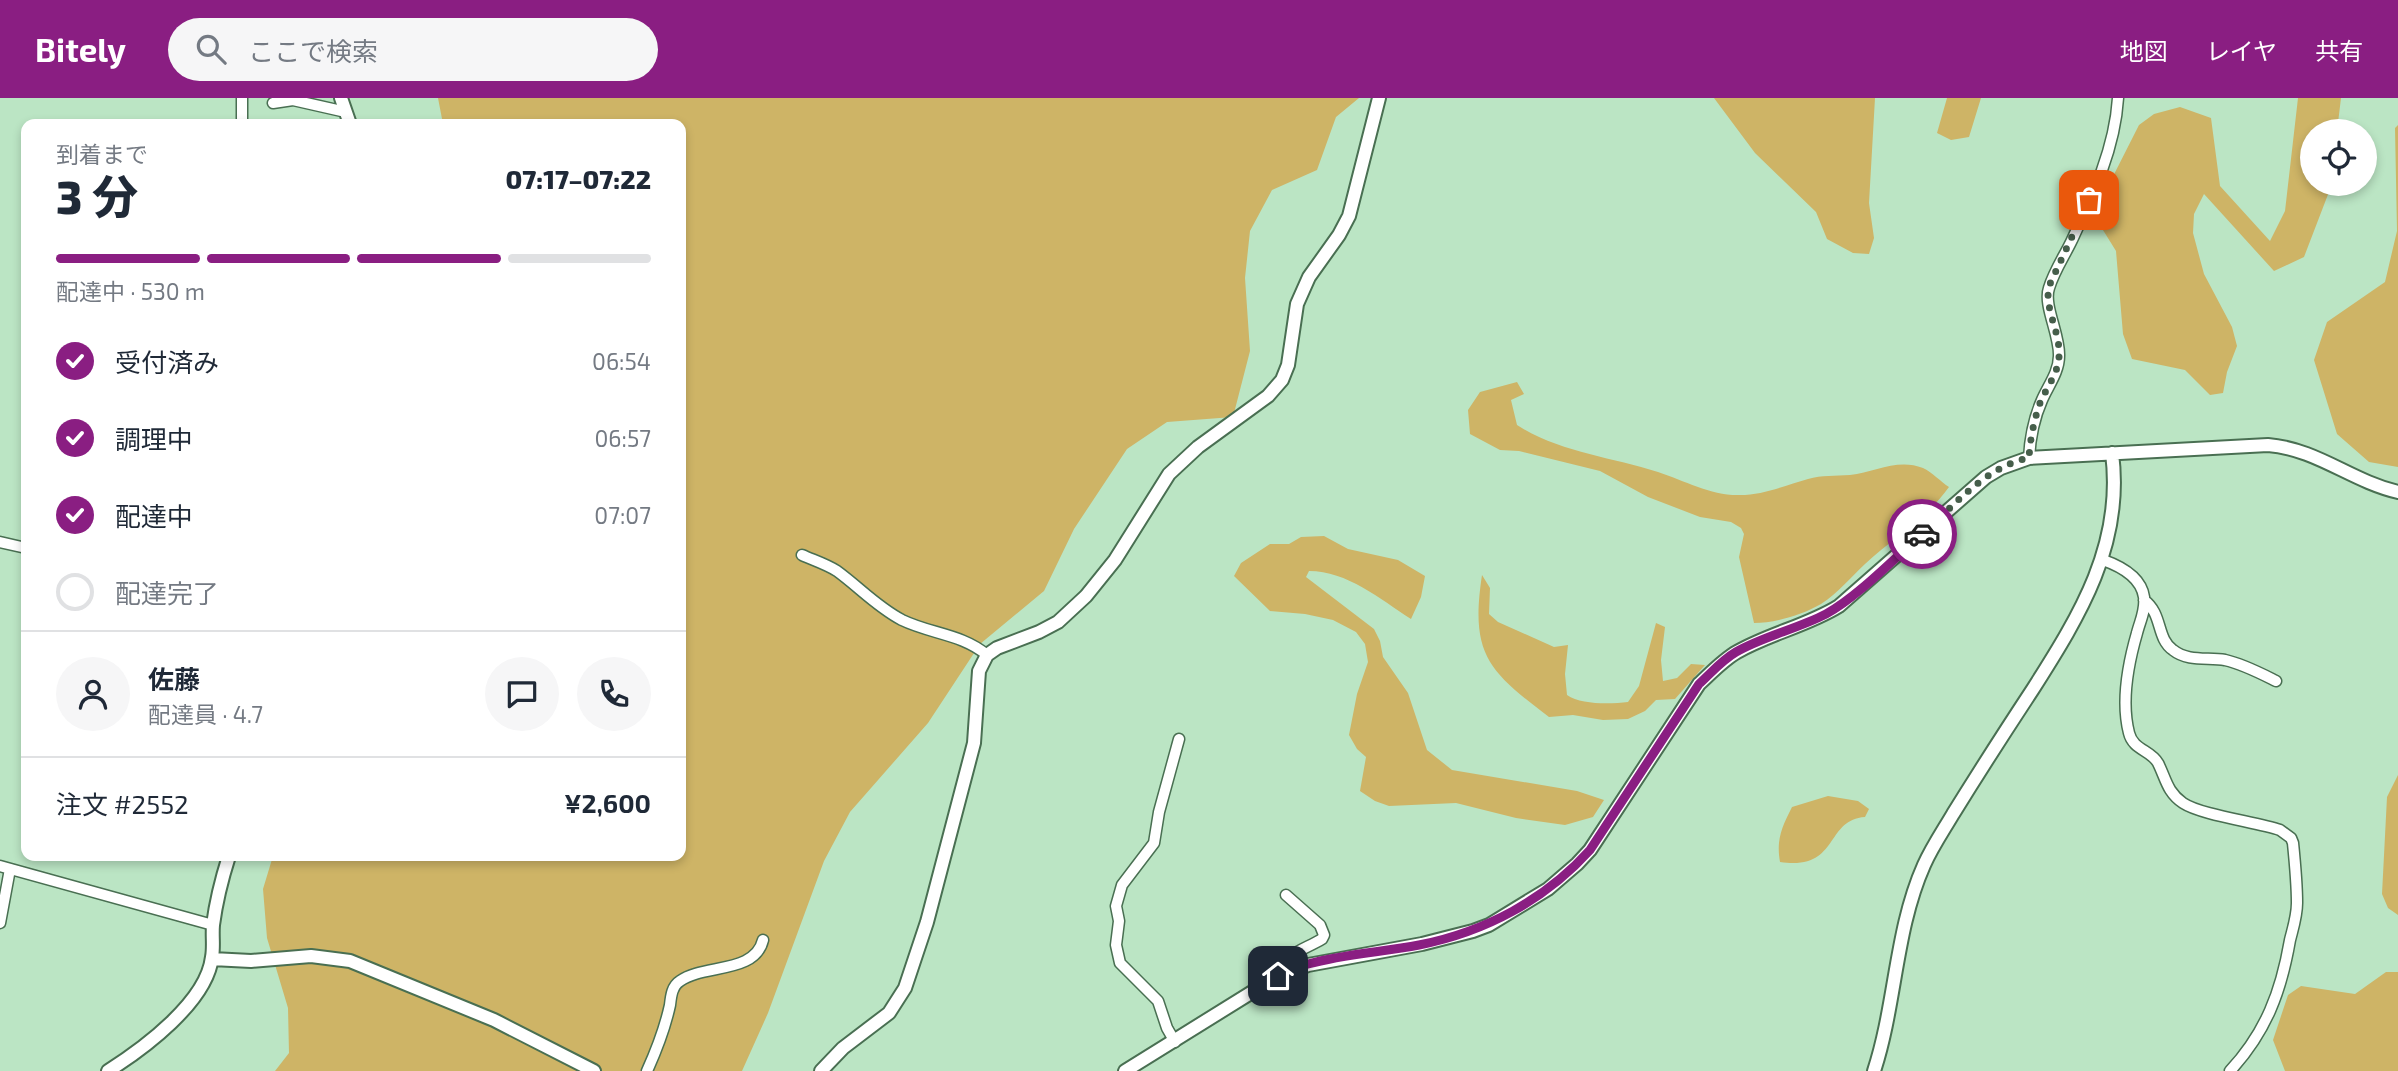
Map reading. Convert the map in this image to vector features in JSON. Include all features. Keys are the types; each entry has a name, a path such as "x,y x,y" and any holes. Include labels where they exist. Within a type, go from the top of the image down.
{"street":[{"path":"242,98 242,119"},
{"path":"341,98 348,118"},
{"path":"821,1071 843,1048 889,1013 905,988 927,922 974,743 979,671 987,655 1062,619 1103,577 1168,474 1198,447 1277,387 1288,365 1294,312 1302,290 1349,216 1379,98"},
{"path":"2029,458 2036,416 2059,356 2047,297 2049,286 2104,164 2115,127 2118,98"},
{"path":"273,103 293,100 348,118"},
{"path":"1125,1071 1278,976 1308,964 1422,944 1473,931 1506,916 1548,889 1590,850 1699,684 1714,669 1734,653 1753,643 1839,606 1986,477 2001,468 2029,458 2268,445 2289,447 2334,465 2375,486 2398,492"},
{"path":"1874,1071 1901,939 1923,867 1966,793 2074,625 2103,560 2114,492 2112,453"},
{"path":"0,542 21,547"},
{"path":"802,555 835,570 870,600 902,620 954,636 987,655"},
{"path":"2103,560 2124,568 2144,594 2126,696 2131,740 2136,747 2157,762 2171,792 2185,804 2280,830 2291,838 2293,843 2297,904 2287,962 2269,1016 2249,1050 2230,1071"},
{"path":"2144,600 2156,612 2165,643 2181,656 2225,660 2276,681"},
{"path":"1175,1042 1158,1001 1120,963 1116,945 1119,921 1116,906 1122,884 1154,843 1158,811 1179,738"},
{"path":"108,1071 167,1028 201,985 212,959 214,925 228,861"},
{"path":"0,923 5,867 214,925"},
{"path":"1278,976 1287,958 1322,939 1324,935 1320,925 1286,895"},
{"path":"647,1071 665,1029 672,991 677,983 683,978 745,961 761,947 763,940"},
{"path":"212,959 251,961 311,956 350,961 494,1020 594,1071"}],"shaded area":[{"path":"438,98 1359,98 1336,117 1317,170 1272,190 1250,231 1245,278 1250,351 1233,417 1167,422 1127,449 1074,529 1044,591 980,644 928,723 850,812 824,861 768,1013 742,1071 275,1071 289,1053 288,1008 267,938 263,889 271,861 686,861 686,119 442,119"},
{"path":"1714,98 1875,98 1869,203 1874,238 1869,254 1853,253 1827,239 1816,212 1755,153"},
{"path":"1947,98 1981,98 1969,137 1951,140 1937,133"},
{"path":"2298,98 2341,98 2338,119 2300,119 2300,196 2327,196 2304,257 2274,271 2204,194 2194,214 2193,233 2204,274 2232,327 2237,346 2227,372 2223,393 2210,395 2185,370 2132,359 2123,334 2116,251 2098,222 2098,206 2139,125 2154,114 2180,107 2211,118 2220,186 2270,241 2285,211"},
{"path":"2398,125 2398,467 2369,462 2337,434 2314,360 2327,322 2385,282 2397,231 2395,128"},
{"path":"1517,382 1524,394 1511,400 1517,425 1533,434 1568,448 1658,472 1719,493 1758,493 1823,476 1850,475 1905,464 1923,468 1949,487 1920,518 1821,604 1788,618 1754,623 1739,557 1744,534 1741,528 1731,522 1700,517 1648,497 1600,471 1519,451 1500,450 1470,434 1468,410 1480,392"},
{"path":"1324,536 1348,549 1398,560 1425,576 1421,597 1411,619 1350,581 1323,572 1309,571 1306,577 1374,629 1383,657 1408,693 1427,750 1452,770 1577,791 1604,800 1593,817 1565,825 1516,818 1456,803 1389,806 1360,791 1366,757 1357,749 1349,735 1357,694 1368,662 1365,644 1356,632 1333,620 1270,611 1234,576 1241,563 1270,544 1289,544 1301,537"},
{"path":"1482,575 1490,588 1489,614 1498,622 1554,647 1568,645 1565,674 1567,695 1580,701 1628,702 1639,686 1656,623 1665,627 1661,660 1663,681 1677,678 1691,664 1705,665 1675,699 1656,700 1645,711 1628,719 1603,720 1573,715 1549,717 1511,687 1488,658 1479,624"},
{"path":"2398,775 2398,915 2388,908 2382,894 2387,797"},
{"path":"1828,796 1858,801 1869,809 1865,817 1852,820 1843,827 1822,853 1813,859 1799,863 1780,862 1781,833 1792,807"},
{"path":"2386,972 2398,972 2398,1071 2285,1071 2273,1040 2288,995 2301,986 2355,994"}],"way so far":[{"path":"1922,534 1986,477 2020,459 2029,458 2036,416 2059,356 2047,297 2049,286 2089,200"}],"route":[{"path":"1278,976 1308,964 1422,944 1473,931 1506,916 1548,889 1590,850 1699,684 1714,669 1734,653 1753,643 1839,606 1922,534"}]}
